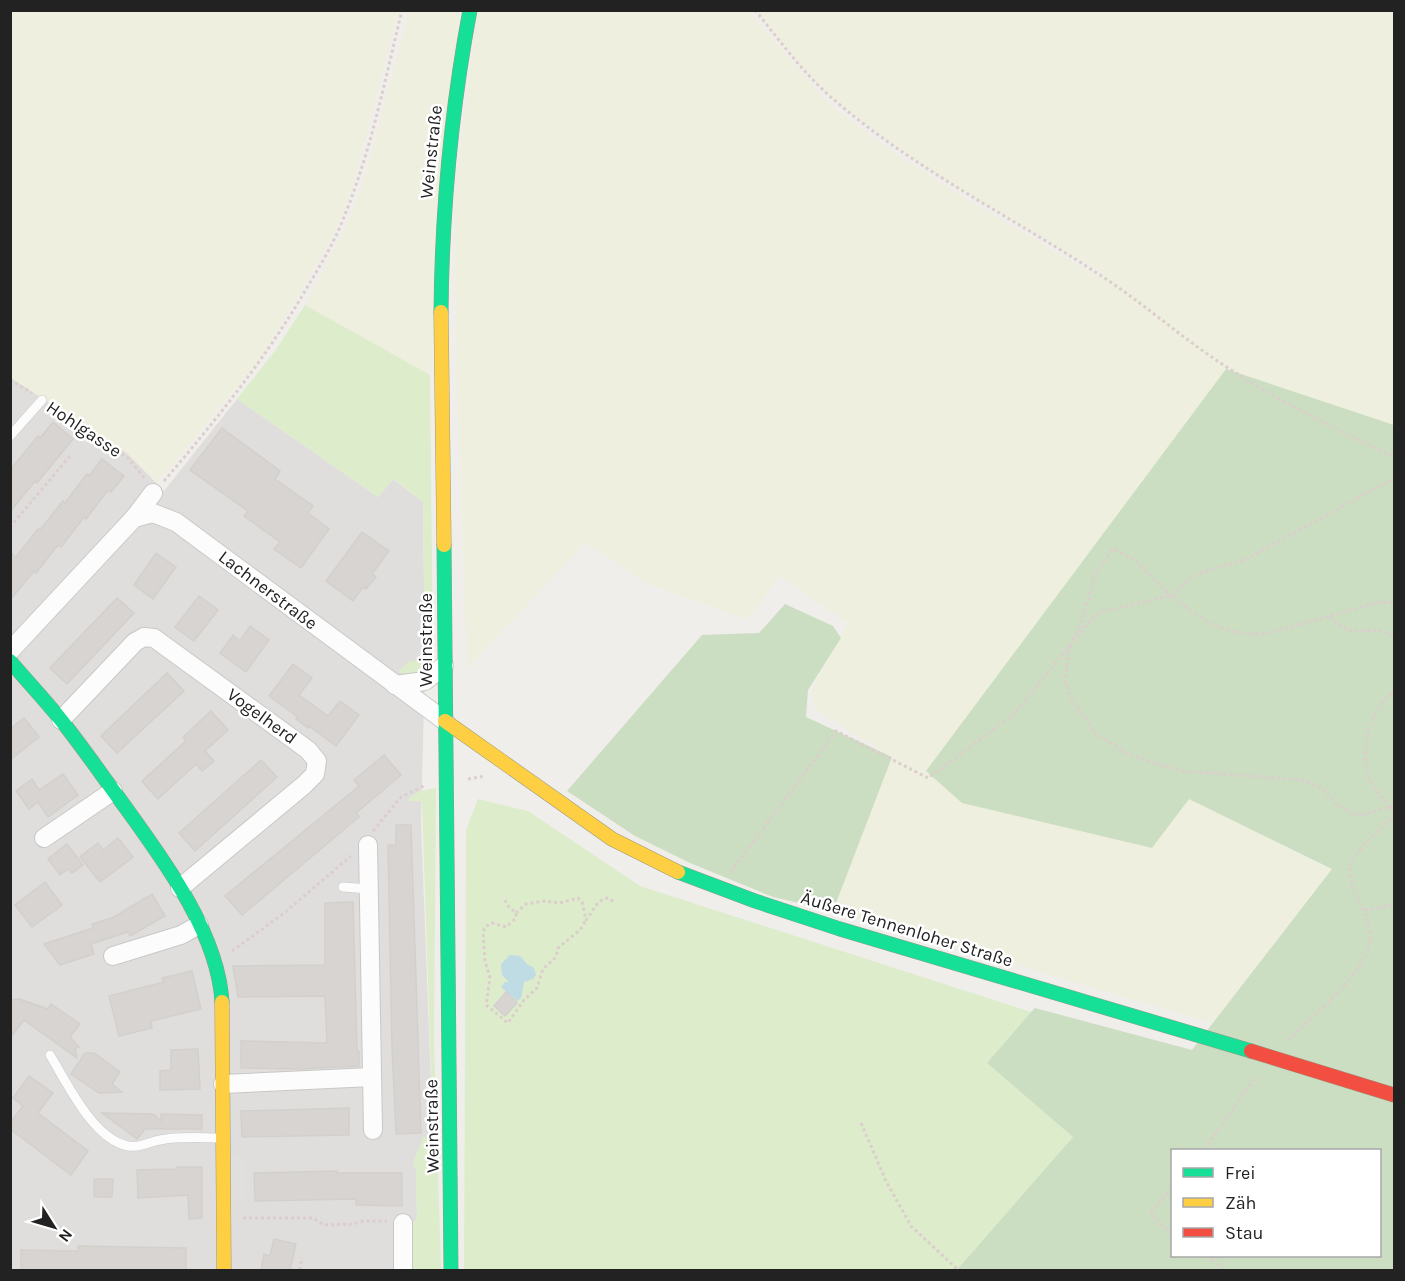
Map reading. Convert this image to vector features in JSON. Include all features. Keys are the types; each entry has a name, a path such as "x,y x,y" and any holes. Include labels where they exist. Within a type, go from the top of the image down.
{"street":[{"name":"Weinstraße","path":"451,1270 441,416 443,211 452,116 470,10"},
{"path":"10,651 134,518 153,493"},
{"name":"Lachnerstraße","path":"134,518 153,513 176,522 445,721"},
{"name":"Vogelherd","path":"61,720 135,642 144,637 153,638 308,750 317,761 315,774 304,785 180,888"},
{"path":"10,661 61,720 153,845 180,888 215,959 222,1000 224,1270"},
{"path":"395,685 425,681 444,666"},
{"name":"Äußere Tennenloher Straße","path":"445,721 612,839 652,860 720,888 840,929 1395,1095"},
{"path":"44,838 113,791"},
{"path":"365,844 369,889 373,1130"},
{"path":"113,956 181,935 199,925"},
{"path":"223,1084 372,1077"},
{"path":"403,1223 403,1270"}],"lane":[{"path":"10,436 42,400"},
{"path":"344,887 369,889"},
{"path":"50,1055 94,1124 110,1138 128,1146 143,1146 159,1140 223,1138"}],"path":[{"path":"153,493 242,388 268,352 320,266 343,220 360,176 402,10"},
{"path":"755,10 804,71 833,99 947,182 1107,280 1218,362 1331,428 1395,457"},
{"name":"Hohlgasse","path":"10,380 128,458 147,481 153,493"},
{"path":"10,527 70,456"},
{"path":"720,888 836,731 928,778 1012,715 1089,621 1101,612 1173,595 1185,583 1202,572 1245,560 1395,478"},
{"path":"1393,808 1362,815 1352,813 1336,804 1321,787 1302,780 1184,771 1126,753 1095,733 1072,700 1065,681 1070,644 1082,622 1094,577 1112,549 1129,556 1206,621 1240,635 1253,636 1268,633 1380,602 1395,603"},
{"path":"1330,616 1337,625 1347,630 1387,631 1395,637"},
{"path":"1393,808 1376,790 1367,772 1366,746 1372,721 1379,707 1388,696 1395,692"},
{"path":"215,959 232,951 283,914 365,844 401,797 428,784 445,783"},
{"path":"1205,1149 1270,1058 1335,994 1365,956 1371,940 1365,910 1350,880 1348,870 1353,859 1365,845 1395,816"},
{"path":"586,920 582,902 578,898 559,903 545,901 526,904 516,913 513,922 506,927 492,923 485,927 483,932 485,961 490,978 486,1005 508,1023 524,1000 537,988 543,969 556,957 558,948 580,930 586,920 594,906 605,898 614,902"},
{"path":"505,900 516,913"},
{"path":"1365,910 1395,905"},
{"path":"861,1123 887,1183 911,1226 958,1270"},
{"path":"1171,1190 1150,1214 1171,1231"},
{"path":"223,1218 313,1218 324,1225 353,1224 363,1221 403,1223"},
{"path":"1208,1257 1225,1270"},
{"path":"300,1270 302,1258"}],"shaded area":[{"path":"10,377 128,454 164,491 237,399 378,497 393,479 423,502 425,661 421,823 433,1137 416,1170 417,1218 413,1224 413,1270 11,1270"},
{"path":"231,1156 245,1156 246,1201 232,1201"}],"green space":[{"path":"10,11 399,11 352,189 336,230 257,363 157,483 127,453 11,378"},
{"path":"409,11 460,11 430,375 305,305 346,226 363,183"},
{"path":"477,11 748,11 830,105 877,141 961,196 1101,278 1104,274 947,182 864,123 833,99 804,71 755,11 1394,11 1394,425 1226,370 1189,799 1332,869 1212,1023 833,911 892,757 816,710 810,692 848,623 779,576 748,620 646,583 586,542 467,669 457,377 454,202"},
{"path":"305,305 430,375 433,663 426,672 408,677 399,671 409,661 425,660 423,502 394,479 378,497 237,399 275,351"},
{"path":"1226,369 1394,425 1394,1270 957,1270 1073,1137 987,1063 1031,1012 1035,1008 1192,1050 1332,869 1189,799 1152,848 962,803 926,771"},
{"path":"785,604 833,626 841,638 808,690 806,717 892,757 833,911 773,897 690,863 635,836 567,791 702,635 759,633"},
{"path":"436,788 434,1041 441,1270 413,1270 413,1224 417,1218 416,1170 413,1163 423,1137 433,1136 422,801 405,801 420,791"},
{"path":"478,799 528,811 640,886 1031,1012 987,1063 1073,1137 958,1270 464,1270 466,830"}],"water":[{"path":"510,955 520,956 534,968 536,975 533,979 524,982 521,998 517,1001 501,987 505,982 509,982 502,975 501,964"}],"building":[{"path":"53,422 73,439 10,512 10,470 38,436 40,438"},
{"path":"222,428 280,471 275,479 313,506 308,513 329,529 301,568 274,549 280,542 244,516 248,511 190,470"},
{"path":"102,459 124,476 111,492 108,490 86,519 84,517 61,547 58,545 36,573 34,571 10,600 10,553 16,557 38,529 40,530 63,501 65,503 87,474 89,476"},
{"path":"362,532 389,551 372,574 376,577 366,589 363,587 353,601 326,581"},
{"path":"156,553 176,567 153,599 134,585"},
{"path":"199,596 218,610 194,641 175,627"},
{"path":"117,598 134,613 67,684 50,668"},
{"path":"250,626 269,640 246,672 220,653 233,635 240,641"},
{"path":"293,664 312,678 299,695 328,716 340,701 359,715 336,746 309,726 308,728 296,719 298,717 269,696"},
{"path":"167,673 184,691 117,753 101,736"},
{"path":"211,711 228,730 205,751 214,761 202,771 196,764 158,799 142,781 186,741 183,737"},
{"path":"24,718 39,737 10,760 10,729"},
{"path":"384,755 401,775 356,813 359,817 242,915 225,896 359,786 354,780"},
{"path":"261,760 277,777 195,851 179,833"},
{"path":"63,774 78,795 48,817 38,802 29,809 16,791 32,779 39,790"},
{"path":"396,825 411,825 421,1133 396,1134 388,845 396,845"},
{"path":"118,838 133,857 100,882 80,857 98,843 103,850"},
{"path":"67,844 83,865 72,873 68,869 60,875 48,859"},
{"path":"45,882 62,905 32,927 15,905"},
{"path":"152,894 165,916 130,936 128,932 91,944 94,954 60,965 44,944 93,928 92,924 112,918"},
{"path":"353,902 359,1066 300,1069 241,1068 241,1041 327,1043 325,996 238,997 233,966 325,965 325,903"},
{"path":"192,971 201,1009 151,1021 152,1028 119,1036 109,996 164,982 162,978"},
{"path":"506,992 517,1003 505,1016 494,1006"},
{"path":"19,999 48,1009 51,1004 80,1024 70,1037 79,1047 75,1048 77,1058 24,1020 10,1038 10,1000"},
{"path":"198,1049 200,1089 160,1090 160,1071 171,1070 171,1050"},
{"path":"85,1053 94,1053 120,1072 112,1084 122,1092 99,1093 71,1074"},
{"path":"29,1076 53,1093 38,1113 88,1151 71,1175 10,1129 10,1123 23,1106 13,1098"},
{"path":"349,1108 349,1135 242,1137 241,1111"},
{"path":"102,1113 153,1114 161,1121 161,1114 202,1115 202,1129 145,1129 137,1139"},
{"path":"177,1167 202,1167 202,1218 189,1219 188,1195 138,1198 137,1170 177,1169"},
{"path":"337,1171 337,1173 402,1173 402,1206 356,1205 356,1199 255,1201 254,1173"},
{"path":"94,1179 113,1179 112,1197 94,1197"},
{"path":"274,1239 296,1244 290,1270 261,1270 264,1254 270,1256"},
{"path":"78,1246 186,1248 186,1270 21,1270 21,1250 78,1251"}],"traffic: fast":[{"path":"441,312 443,236 449,160 470,10"},
{"path":"444,545 451,1270"},
{"path":"10,661 76,739 168,868 184,894 210,948 218,975 222,1002"},
{"path":"678,872 840,929 1251,1051"}],"traffic: slow":[{"path":"441,312 444,545"},
{"path":"445,721 612,839 678,872"},
{"path":"222,1002 224,1270"}],"traffic: jam":[{"path":"1251,1051 1394,1095"}]}
